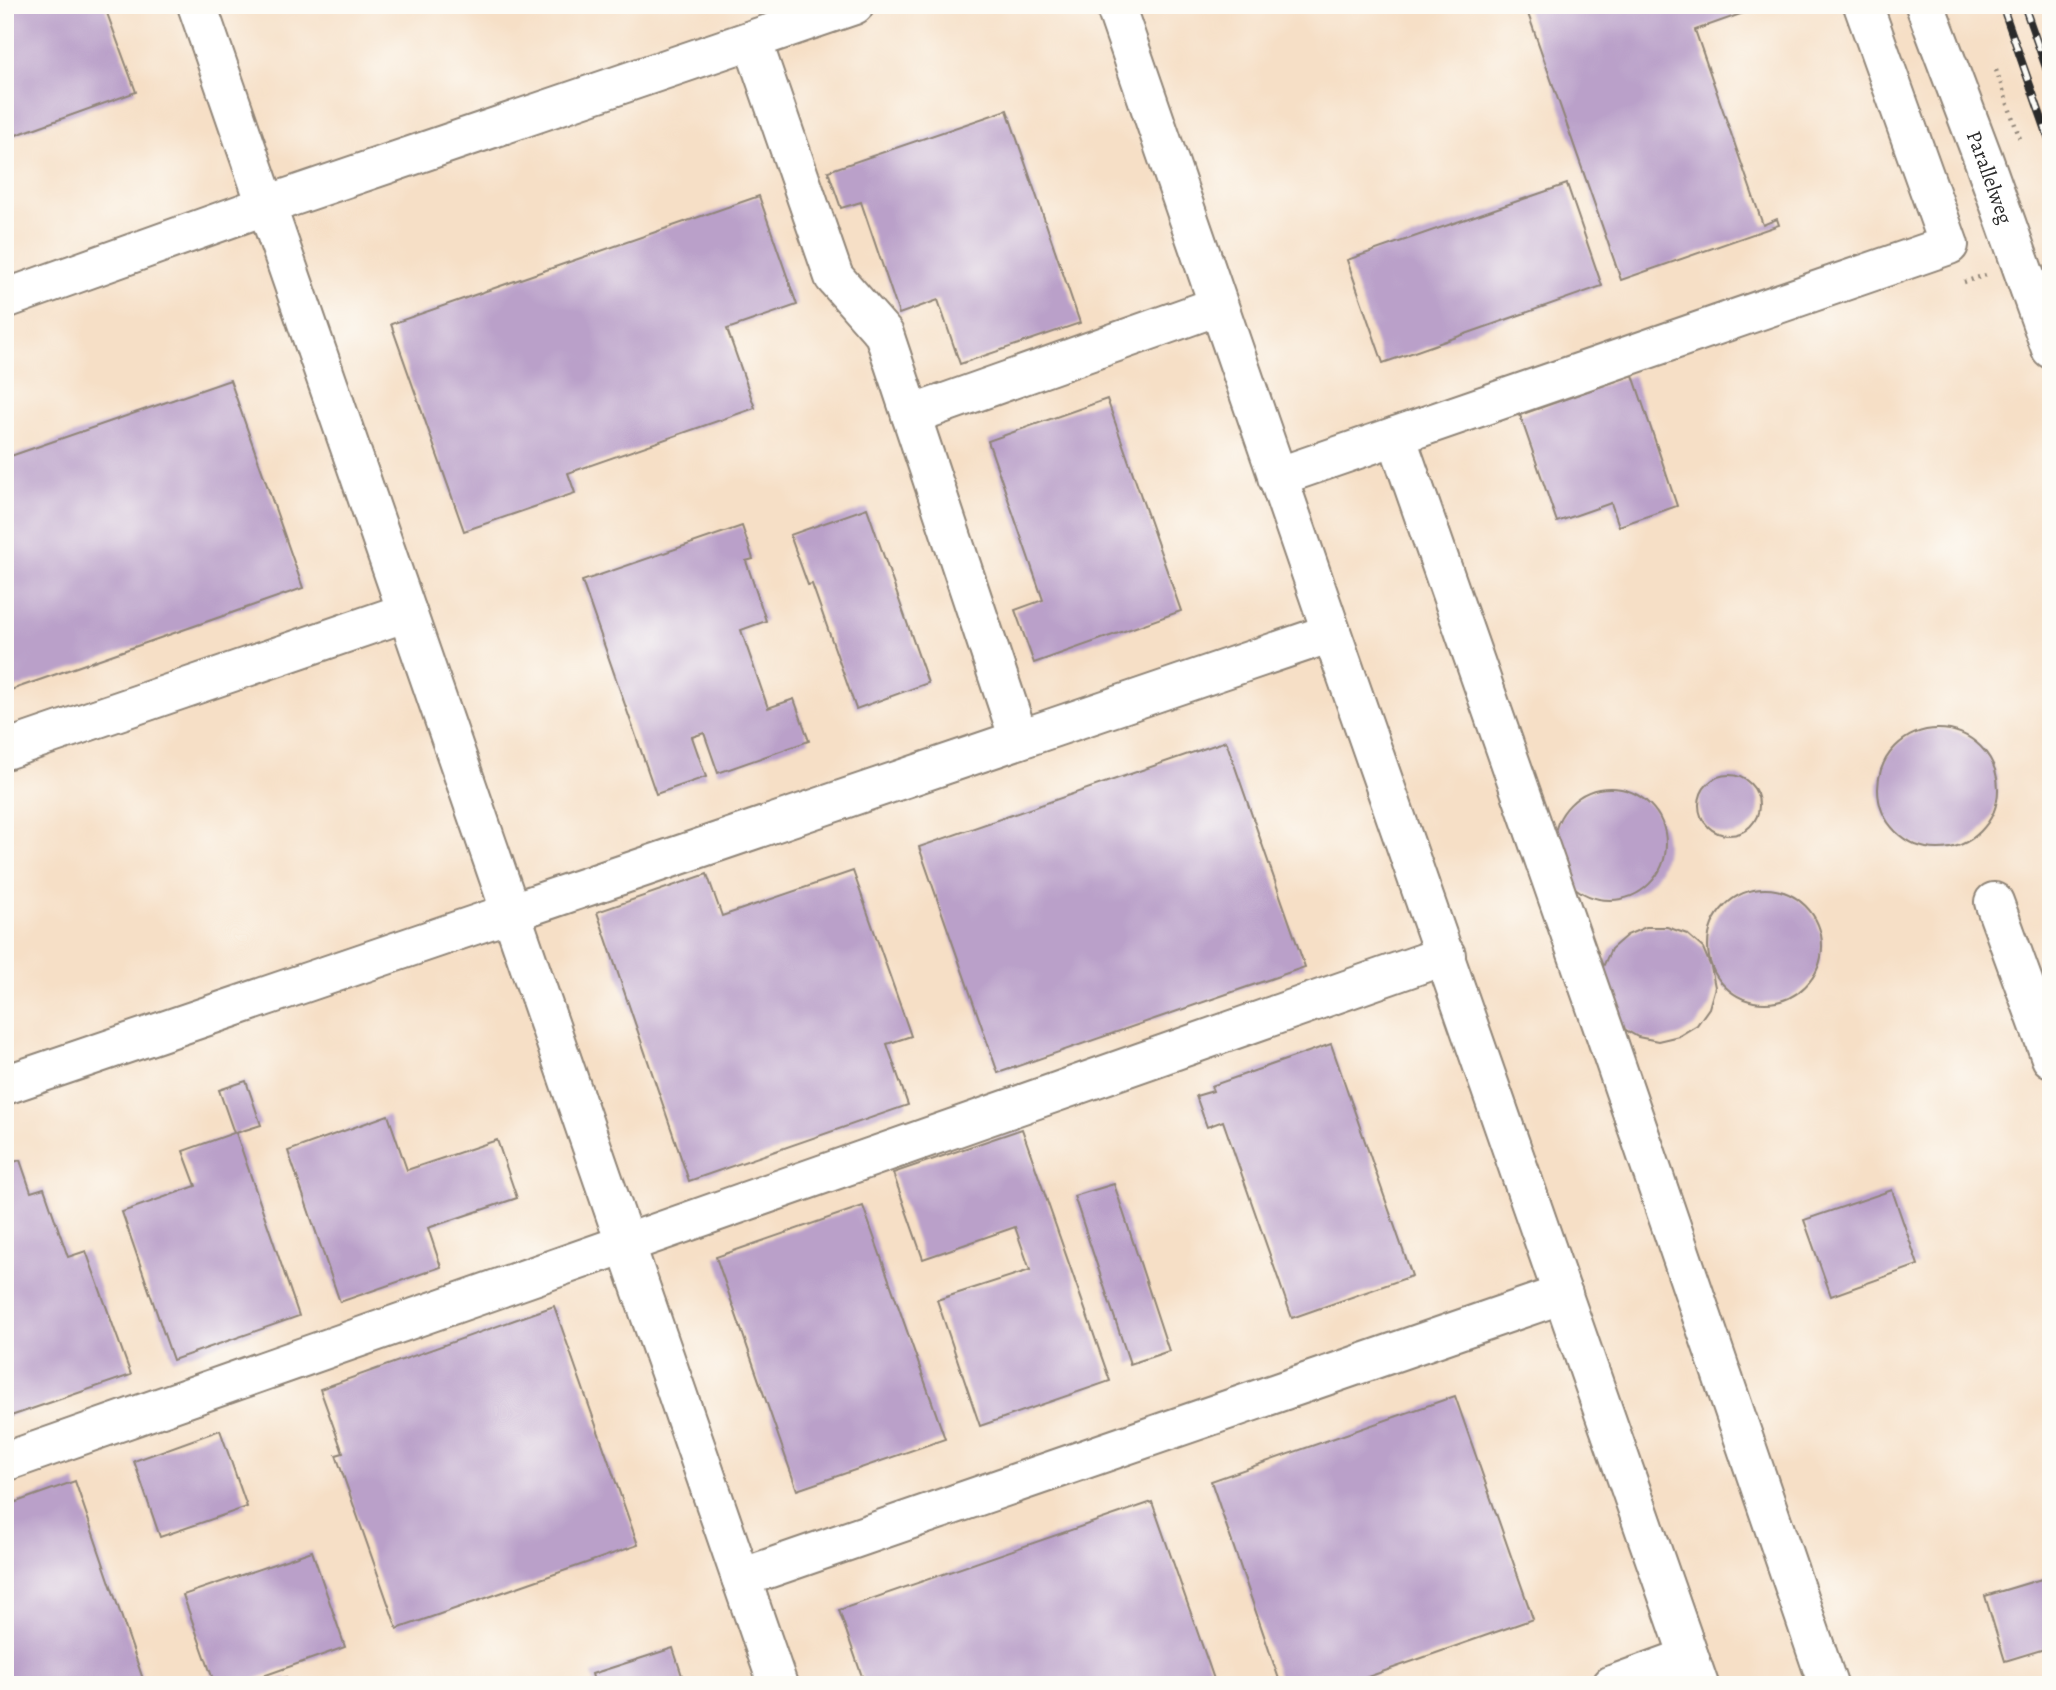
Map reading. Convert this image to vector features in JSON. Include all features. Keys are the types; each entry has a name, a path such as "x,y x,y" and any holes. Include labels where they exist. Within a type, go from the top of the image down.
{"street":[{"path":"197,5 778,1685"},
{"path":"5,299 267,205 854,5"},
{"path":"1115,5 1331,633 1446,955 1694,1671 1612,1685"},
{"path":"1277,477 1949,245 1863,5"},
{"name":"Parallelweg","path":"1925,5 2051,349"},
{"path":"752,40 834,277 884,334 1019,739"},
{"path":"911,415 1218,306"},
{"path":"1396,436 1609,1043 1828,1685"},
{"path":"5,750 407,611"},
{"path":"5,1085 1331,633"},
{"path":"1994,902 2051,1058"},
{"path":"5,1462 1446,955"},
{"path":"741,1578 1563,1294"}],"path":[{"path":"1996,70 2020,139"}],"building":[{"path":"29,5 104,5 136,92 5,139 5,14"},
{"path":"1525,5 1766,5 1695,30 1763,225 1777,219 1779,225 1621,280"},
{"path":"1007,110 1080,323 960,364 938,300 899,314 861,202 841,208 828,171"},
{"path":"1567,184 1602,286 1383,363 1347,260"},
{"path":"759,196 797,305 727,329 755,408 568,473 575,493 464,531 391,324"},
{"path":"1633,375 1677,506 1619,526 1611,503 1557,522 1520,415"},
{"path":"230,380 303,588 5,692 5,458"},
{"path":"1107,399 1181,611 1034,663 1015,610 1043,600 988,441"},
{"path":"867,508 928,683 856,709 812,584 808,585 790,535"},
{"path":"742,526 753,559 746,561 766,621 741,630 768,708 794,699 809,741 718,773 704,733 692,737 706,777 656,794 582,581"},
{"path":"1938,729 1961,734 1980,747 1993,766 1998,789 1993,812 1980,831 1961,844 1938,849 1915,844 1896,831 1883,812 1878,789 1883,766 1896,747 1915,734"},
{"path":"1226,741 1305,967 998,1073 919,847"},
{"path":"1729,775 1750,784 1759,805 1750,826 1729,835 1708,826 1699,805 1708,784"},
{"path":"1610,788 1632,792 1650,804 1662,822 1666,844 1662,866 1650,884 1632,896 1610,900 1588,896 1570,884 1558,866 1554,844 1558,822 1570,804 1588,792"},
{"path":"853,871 911,1036 887,1044 908,1105 689,1181 597,912 707,874 722,916"},
{"path":"1765,889 1787,893 1805,906 1818,924 1822,946 1818,968 1805,986 1787,999 1765,1003 1743,999 1725,986 1712,968 1708,946 1712,924 1725,906 1743,893"},
{"path":"1646,927 1667,927 1687,934 1703,948 1715,987 1709,1008 1697,1025 1679,1036 1658,1041 1638,1037 1619,1026 1602,969 1611,949 1627,935"},
{"path":"1331,1044 1412,1276 1292,1318 1223,1121 1207,1127 1196,1096 1213,1091 1211,1086"},
{"path":"246,1081 261,1125 236,1133 299,1316 173,1360 122,1212 196,1186 183,1151 234,1133 219,1090"},
{"path":"388,1115 407,1170 497,1140 517,1198 428,1228 441,1267 340,1302 288,1151"},
{"path":"1022,1129 1110,1381 980,1426 937,1300 1030,1270 1015,1227 923,1259 893,1173"},
{"path":"20,1160 31,1192 44,1188 68,1257 86,1251 131,1375 5,1418 5,1165"},
{"path":"1114,1184 1169,1351 1130,1364 1074,1196"},
{"path":"1892,1190 1918,1265 1831,1296 1804,1220"},
{"path":"863,1206 945,1439 797,1490 716,1257"},
{"path":"554,1306 638,1545 397,1629 336,1455 343,1453 320,1389"},
{"path":"1455,1396 1533,1619 1345,1685 1281,1685 1211,1481"},
{"path":"220,1430 247,1507 160,1537 134,1461"},
{"path":"75,1481 145,1685 5,1685 5,1506"},
{"path":"1152,1502 1216,1685 865,1685 839,1610"},
{"path":"312,1551 345,1647 238,1685 215,1685 183,1595"},
{"path":"2045,1578 2051,1597 2051,1647 2005,1661 1985,1596"},
{"path":"673,1648 685,1685 595,1685 592,1674"},
{"path":"286,1677 288,1685 264,1685 264,1684"}],"railway":[{"path":"2002,5 2051,145"},
{"path":"2024,5 2051,82"}]}
